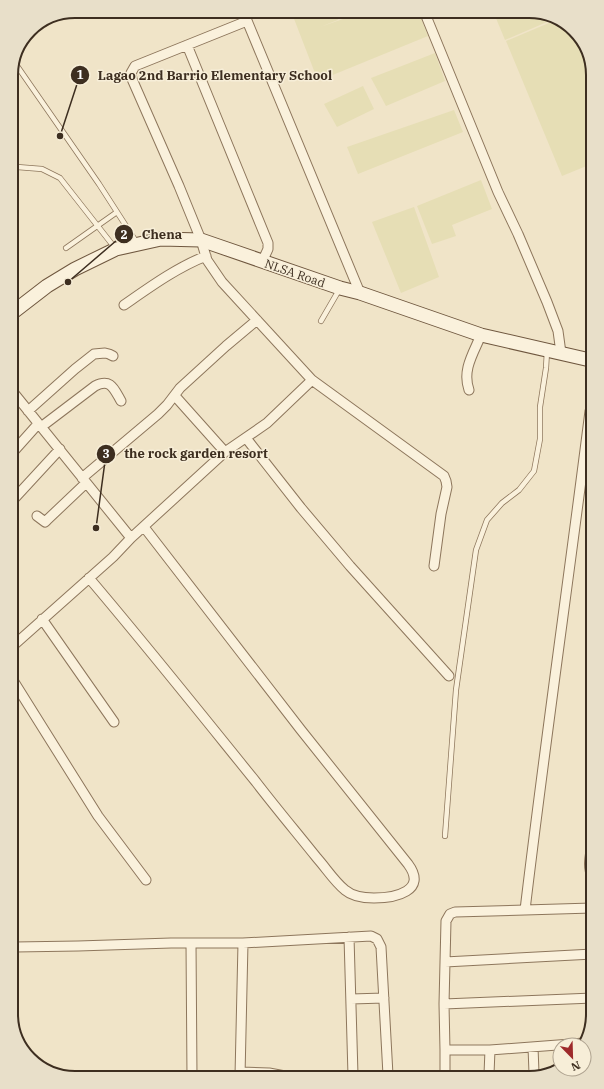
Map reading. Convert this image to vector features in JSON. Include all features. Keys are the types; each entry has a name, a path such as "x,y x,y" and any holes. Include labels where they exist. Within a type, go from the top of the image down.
{"main road":[{"name":"NLSA Road","path":"18,308 52,282 116,249 161,239 201,240 262,262 481,335 586,359"}],"street":[{"path":"246,18 360,294"},
{"path":"427,18 498,192 547,302 558,331 561,353"},
{"path":"247,21 135,66 132,73 132,79 179,186 201,240 210,267 282,349 312,380 444,476 447,487 441,514 434,566"},
{"path":"187,45 268,243 268,249 262,262"},
{"path":"124,305 176,270 190,262 206,256"},
{"path":"37,516 45,522 84,480 158,414 180,388 257,320"},
{"path":"469,390 466,379 467,370 481,335"},
{"path":"28,412 75,369 94,354 105,353 113,356"},
{"path":"18,638 113,557 131,538 225,452 266,423 312,380"},
{"path":"18,447 40,426 101,383 110,384 121,401"},
{"path":"174,396 225,452"},
{"path":"18,399 131,538"},
{"path":"246,438 301,508 350,566 450,676"},
{"path":"525,910 538,802 569,583 586,444"},
{"path":"18,495 60,449"},
{"path":"89,578 153,654 345,891 360,896 373,898 400,895 410,889 414,884 412,869 301,730 144,527"},
{"path":"42,619 114,722"},
{"path":"18,688 98,816 146,880"},
{"path":"445,1071 444,1004 446,921 450,914 455,912 586,908"},
{"path":"18,947 243,943 372,936 377,939 381,947 388,1071"},
{"path":"349,937 353,1071"},
{"path":"191,943 192,1071"},
{"path":"240,1071 243,943"},
{"path":"445,962 586,954"},
{"path":"350,999 384,998"},
{"path":"444,1004 586,998"},
{"path":"445,1050 490,1050 552,1046"},
{"path":"533,1047 534,1071"},
{"path":"489,1071 490,1050"}],"lane":[{"path":"19,68 117,212 137,244"},
{"path":"18,167 42,169 60,178 116,249"},
{"path":"66,248 117,212"},
{"path":"321,321 340,288"},
{"path":"445,836 456,690 476,550 487,520 502,503 519,490 534,471 540,440 540,407 546,368 547,350"}],"shaded area":[{"path":"294,18 337,18 338,20 320,27 346,18 421,18 428,36 318,81"},
{"path":"496,18 533,18 548,22 505,40"},
{"path":"550,22 567,32 576,43 586,67 586,166 562,176 506,41"},
{"path":"435,53 445,81 386,106 371,78"},
{"path":"363,86 374,109 337,127 324,104"},
{"path":"454,110 463,132 358,174 347,147"},
{"path":"481,180 492,209 452,225 456,236 432,244 417,206"},
{"path":"414,207 439,277 401,293 372,222"}],"place":[{"name":"Lagao 2nd Barrio Elementary School","path":"60,136"},
{"name":"Chena","path":"68,282"},
{"name":"the rock garden resort","path":"96,528"}]}
